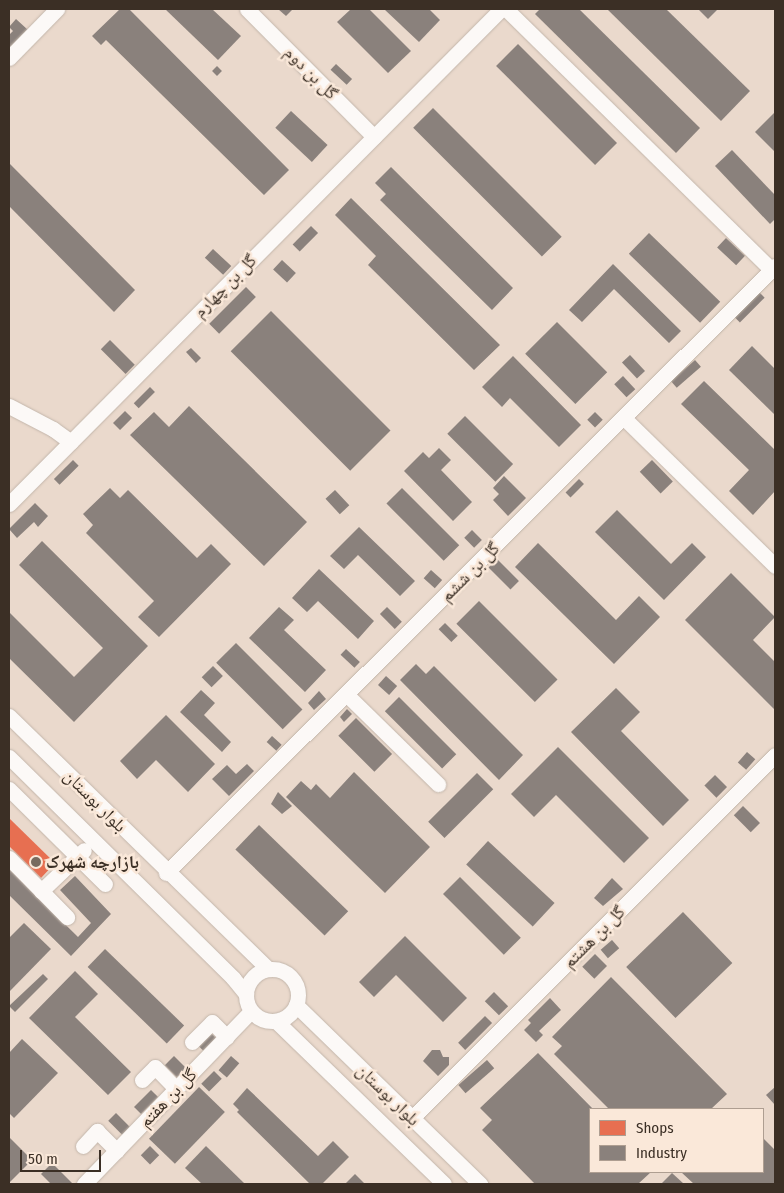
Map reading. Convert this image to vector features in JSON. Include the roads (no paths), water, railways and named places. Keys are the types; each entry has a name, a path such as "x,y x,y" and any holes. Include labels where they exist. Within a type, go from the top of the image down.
{"street":[{"path":"9,58 56,9"},
{"name":"گل بن دوم","path":"248,9 374,137"},
{"path":"499,10 774,268"},
{"name":"گل بن چهارم","path":"9,504 499,10"},
{"name":"گل بن ششم","path":"166,873 625,419 774,268"},
{"path":"9,406 53,429 71,442"},
{"path":"625,419 775,566"},
{"path":"346,694 438,784"},
{"name":"بلوار بوستان","path":"9,716 166,873 268,969"},
{"name":"گل بن هشتم","path":"412,1118 775,755"},
{"name":"بلوار بوستان","path":"10,760 94,840 233,978 246,994"},
{"path":"9,789 105,884"},
{"path":"41,891 94,840"},
{"path":"9,858 67,917"},
{"path":"268,969 283,972 294,982 296,1005 288,1016 276,1021 258,1018 251,1012 246,994 252,978 268,969"},
{"name":"بلوار بوستان","path":"296,1005 480,1184"},
{"name":"گل بن هفتم","path":"84,1184 251,1012"},
{"name":"بلوار بوستان","path":"276,1021 444,1184"},
{"path":"192,1042 212,1022 227,1037"},
{"path":"142,1080 155,1067 176,1089"},
{"path":"82,1146 97,1131 116,1151"}],"place":[{"name":"بازارچه شهرک","path":"36,862"}]}
